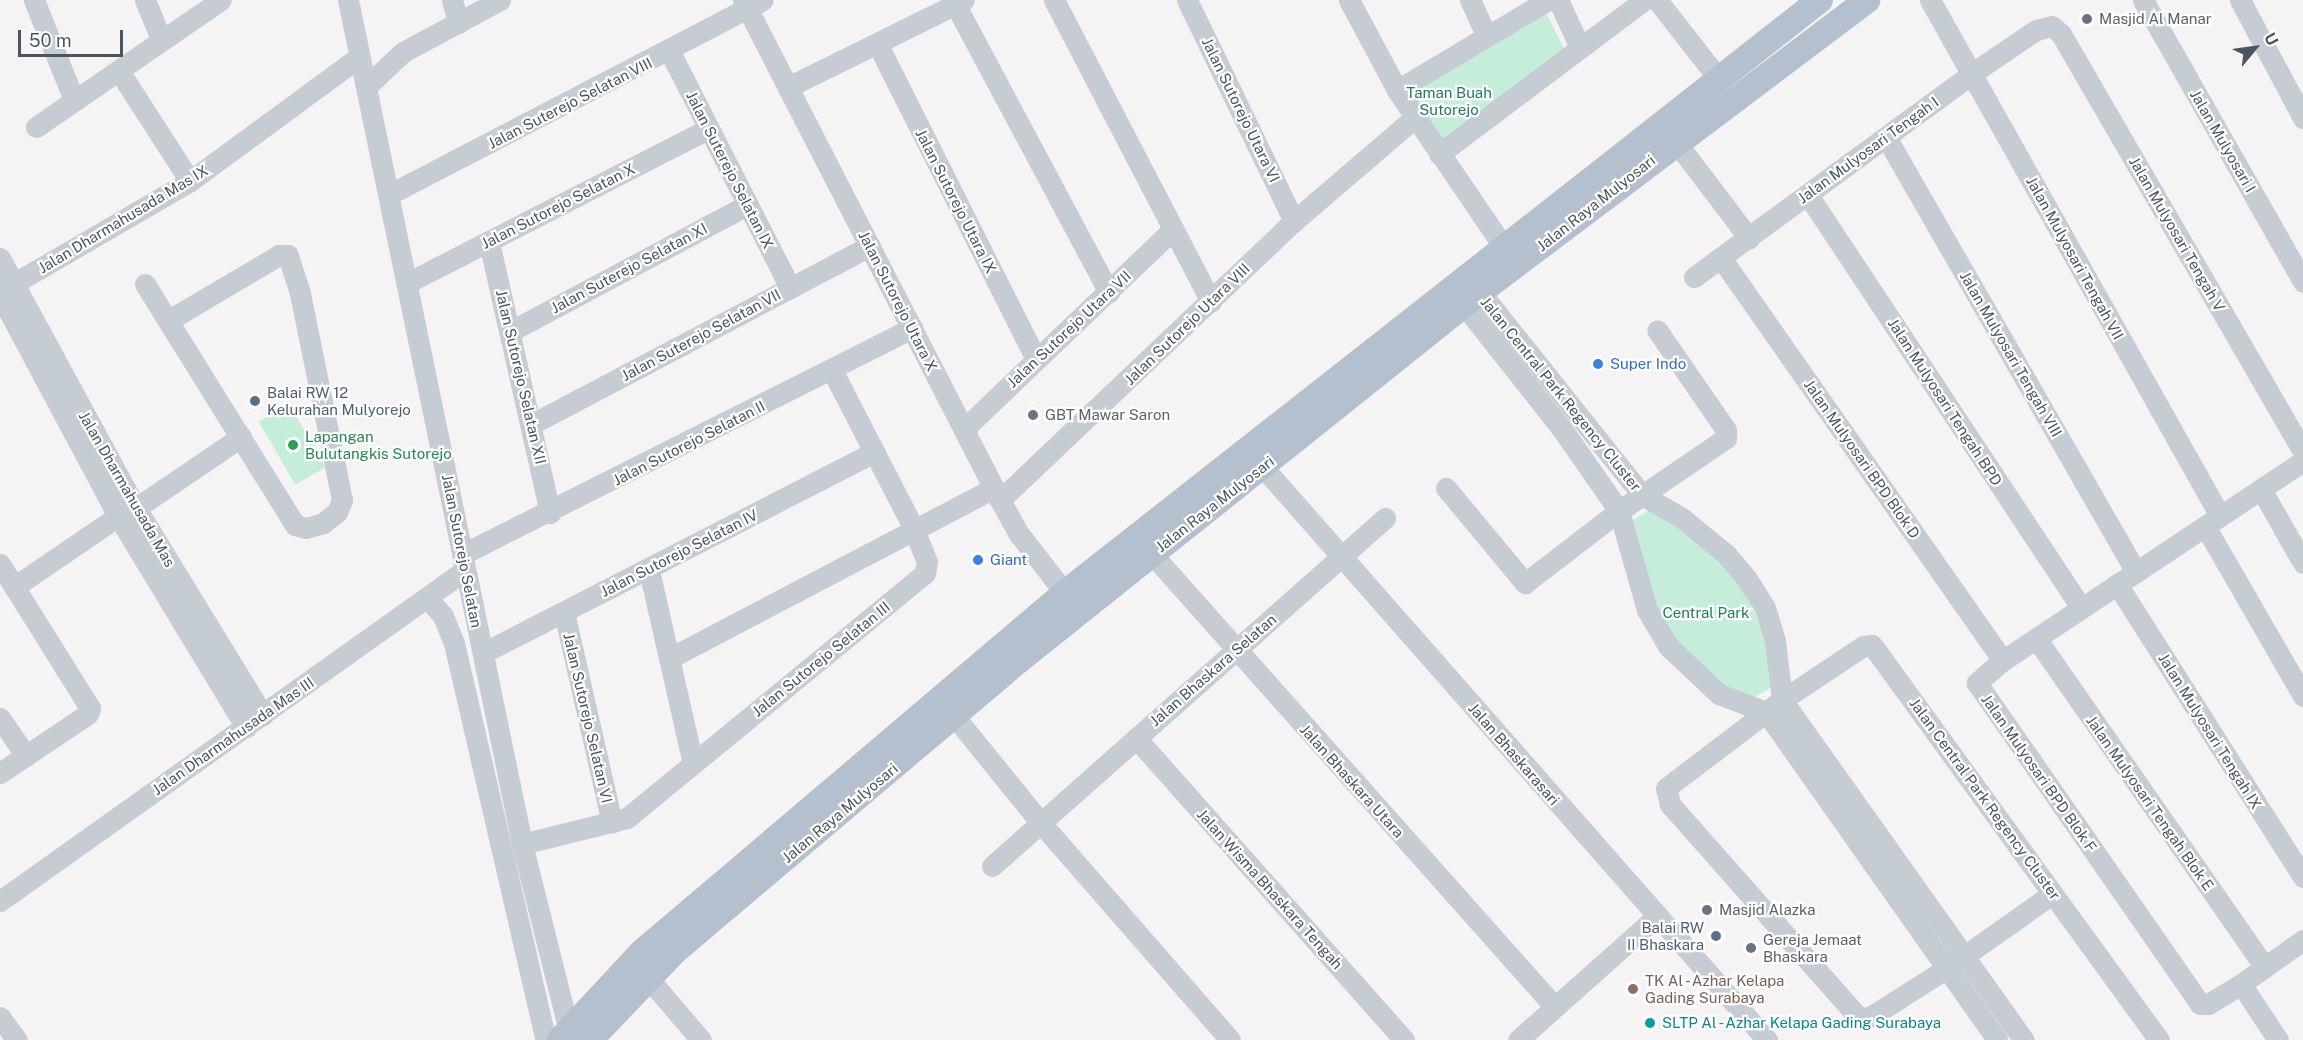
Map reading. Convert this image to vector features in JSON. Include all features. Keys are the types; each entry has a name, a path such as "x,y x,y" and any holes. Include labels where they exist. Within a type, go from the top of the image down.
{"main road":[{"name":"Jalan Raya Mulyosari","path":"566,1038 642,952 892,755 1065,593 1187,512 1262,466 1676,141 1700,109 1718,78 1820,0"},
{"name":"Jalan Raya Mulyosari","path":"892,755 955,717 1152,554 1187,512 1505,249 1700,109 1866,0"},
{"name":"Jalan Raya Mulyosari","path":"566,1038 648,980 675,951 866,776"}],"street":[{"path":"34,0 74,100"},
{"path":"145,0 161,39"},
{"path":"36,127 119,71 161,39 221,0"},
{"name":"Jalan Sutorejo Selatan","path":"348,0 390,194 522,844 566,1038"},
{"path":"452,0 458,23"},
{"path":"366,87 403,52 500,0"},
{"path":"1054,0 1211,302"},
{"name":"Jalan Sutorejo Utara VI","path":"1187,0 1294,221"},
{"path":"1349,0 1414,118 1505,249"},
{"path":"1470,0 1486,35"},
{"path":"1397,90 1548,0"},
{"path":"1558,0 1580,45"},
{"path":"1439,154 1580,45 1644,0"},
{"path":"1657,0 1718,78"},
{"name":"Jalan Mulyosari Tengah VII","path":"1930,0 2213,521 2303,696"},
{"name":"Jalan Mulyosari I","path":"2143,0 2303,282"},
{"path":"2240,0 2303,118"},
{"path":"788,87 960,2 1109,293"},
{"name":"Jalan Suterejo Selatan VIII","path":"390,194 670,52 751,3"},
{"name":"Jalan Sutorejo Utara X","path":"751,3 788,87 997,494 1019,534 1065,593"},
{"name":"Jalan Mulyosari Tengah V","path":"2044,27 2052,26 2061,34 2303,451"},
{"name":"Jalan Mulyosari Tengah I","path":"1694,277 1971,74 2044,27"},
{"name":"Jalan Sutorejo Utara IX","path":"877,43 1036,359"},
{"path":"359,57 403,52"},
{"name":"Jalan Suterejo Selatan IX","path":"670,52 790,288"},
{"name":"Jalan Dharmahusada Mas IX","path":"4,291 190,182 359,57"},
{"path":"119,71 190,182"},
{"name":"Jalan Sutorejo Utara VIII","path":"670,658 914,530 997,494 1211,302 1294,221 1414,118"},
{"name":"Jalan Sutorejo Selatan X","path":"407,283 708,129"},
{"name":"Jalan Mulyosari Tengah VIII","path":"1886,137 2136,572"},
{"path":"1676,141 1749,238"},
{"name":"Jalan Mulyosari Tengah BPD","path":"1808,195 2081,608"},
{"name":"Jalan Suterejo Selatan XI","path":"511,331 747,205"},
{"name":"Jalan Sutorejo Utara VII","path":"964,429 1036,359 1109,293 1173,229"},
{"name":"Jalan Sutorejo Selatan XII","path":"489,242 532,424 550,513"},
{"name":"Jalan Suterejo Selatan VII","path":"532,424 870,246"},
{"path":"145,284 295,525 306,528 322,523 337,512 342,500 293,262 288,255 279,255 169,320"},
{"name":"Jalan Dharmahusada Mas","path":"0,258 4,291 127,512 255,721"},
{"name":"Jalan Mulyosari BPD Blok D","path":"1721,258 2003,660"},
{"name":"Jalan Central Park Regency Cluster","path":"1472,299 1579,416 1642,495 1682,518 1727,555 1748,579 1765,608 1775,641 1774,706 1997,1040"},
{"name":"Jalan Central Park Regency Cluster","path":"1472,299 1619,511 1647,610 1668,646 1719,694 1774,706 1965,956 2024,1040"},
{"name":"Jalan Sutorejo Selatan II","path":"464,562 550,513 912,328"},
{"name":"Jalan Central Park Regency Cluster","path":"1446,488 1523,583 1532,581 1619,511 1727,436 1657,330"},
{"name":"Jalan Sutorejo Selatan III","path":"522,844 627,818 925,573 927,562 914,530 832,370"},
{"path":"1562,429 1579,416"},
{"path":"14,586 241,437"},
{"name":"Jalan Sutorejo Selatan IV","path":"483,653 874,452"},
{"name":"Jalan Mulyosari BPD Blok F","path":"2241,984 2208,1004 2198,1002 1977,684 2003,660 2303,461"},
{"name":"Jalan Bhaskarasari","path":"1262,466 1767,1040"},
{"path":"2261,489 2303,563"},
{"name":"Jalan Bhaskara Selatan","path":"992,866 1385,518"},
{"name":"Jalan Bhaskara Utara","path":"1152,554 1235,651 1554,1006"},
{"name":"Jalan Dharmahusada Mas III","path":"0,901 427,598 464,562"},
{"path":"0,564 90,708 88,714 0,773"},
{"path":"648,570 693,763"},
{"name":"Jalan Mulyosari Tengah IX","path":"2117,584 2303,877"},
{"path":"427,598 443,616 454,643 566,1038"},
{"name":"Jalan Sutorejo Selatan VI","path":"564,612 612,823"},
{"name":"Jalan Mulyosari Tengah Blok E","path":"2036,638 2265,967"},
{"name":"Jalan Central Park Regency Cluster","path":"1947,968 1870,1017 1857,1018 1670,804 1665,793 1672,780 1774,706 1863,646 1874,647 2159,1040"},
{"path":"955,717 1040,822 1230,1040"},
{"path":"0,718 26,756"},
{"name":"Jalan Wisma Bhaskara Tengah","path":"1136,738 1404,1040"},
{"path":"1947,968 2052,894"},
{"path":"1518,1040 1657,916"},
{"path":"2278,1040 2241,984 2303,941"},
{"path":"648,980 701,1040"},
{"path":"0,1017 17,1040"}],"green space":[{"name":"Taman Buah Sutorejo","path":"1545,11 1565,50 1440,146 1402,92"},
{"name":"Lapangan Bulutangkis Sutorejo","path":"289,404 326,467 295,485 259,422"},
{"name":"Central Park","path":"1649,510 1663,515 1710,550 1742,586 1765,634 1772,687 1751,699 1722,684 1690,660 1662,624 1630,522"}],"place":[{"name":"Masjid Al Manar","path":"2087,19"},
{"name":"Super Indo","path":"1598,364"},
{"name":"Balai RW 12 Kelurahan Mulyorejo","path":"255,401"},
{"name":"GBT Mawar Saron","path":"1033,415"},
{"name":"Lapangan Bulutangkis Sutorejo","path":"293,445"},
{"name":"Giant","path":"978,560"},
{"name":"Masjid Alazka","path":"1707,910"},
{"name":"Balai RW II Bhaskara","path":"1716,936"},
{"name":"Gereja Jemaat Bhaskara","path":"1751,948"},
{"name":"TK Al - Azhar Kelapa Gading Surabaya","path":"1633,989"},
{"name":"SLTP Al - Azhar Kelapa Gading Surabaya","path":"1650,1023"}]}
